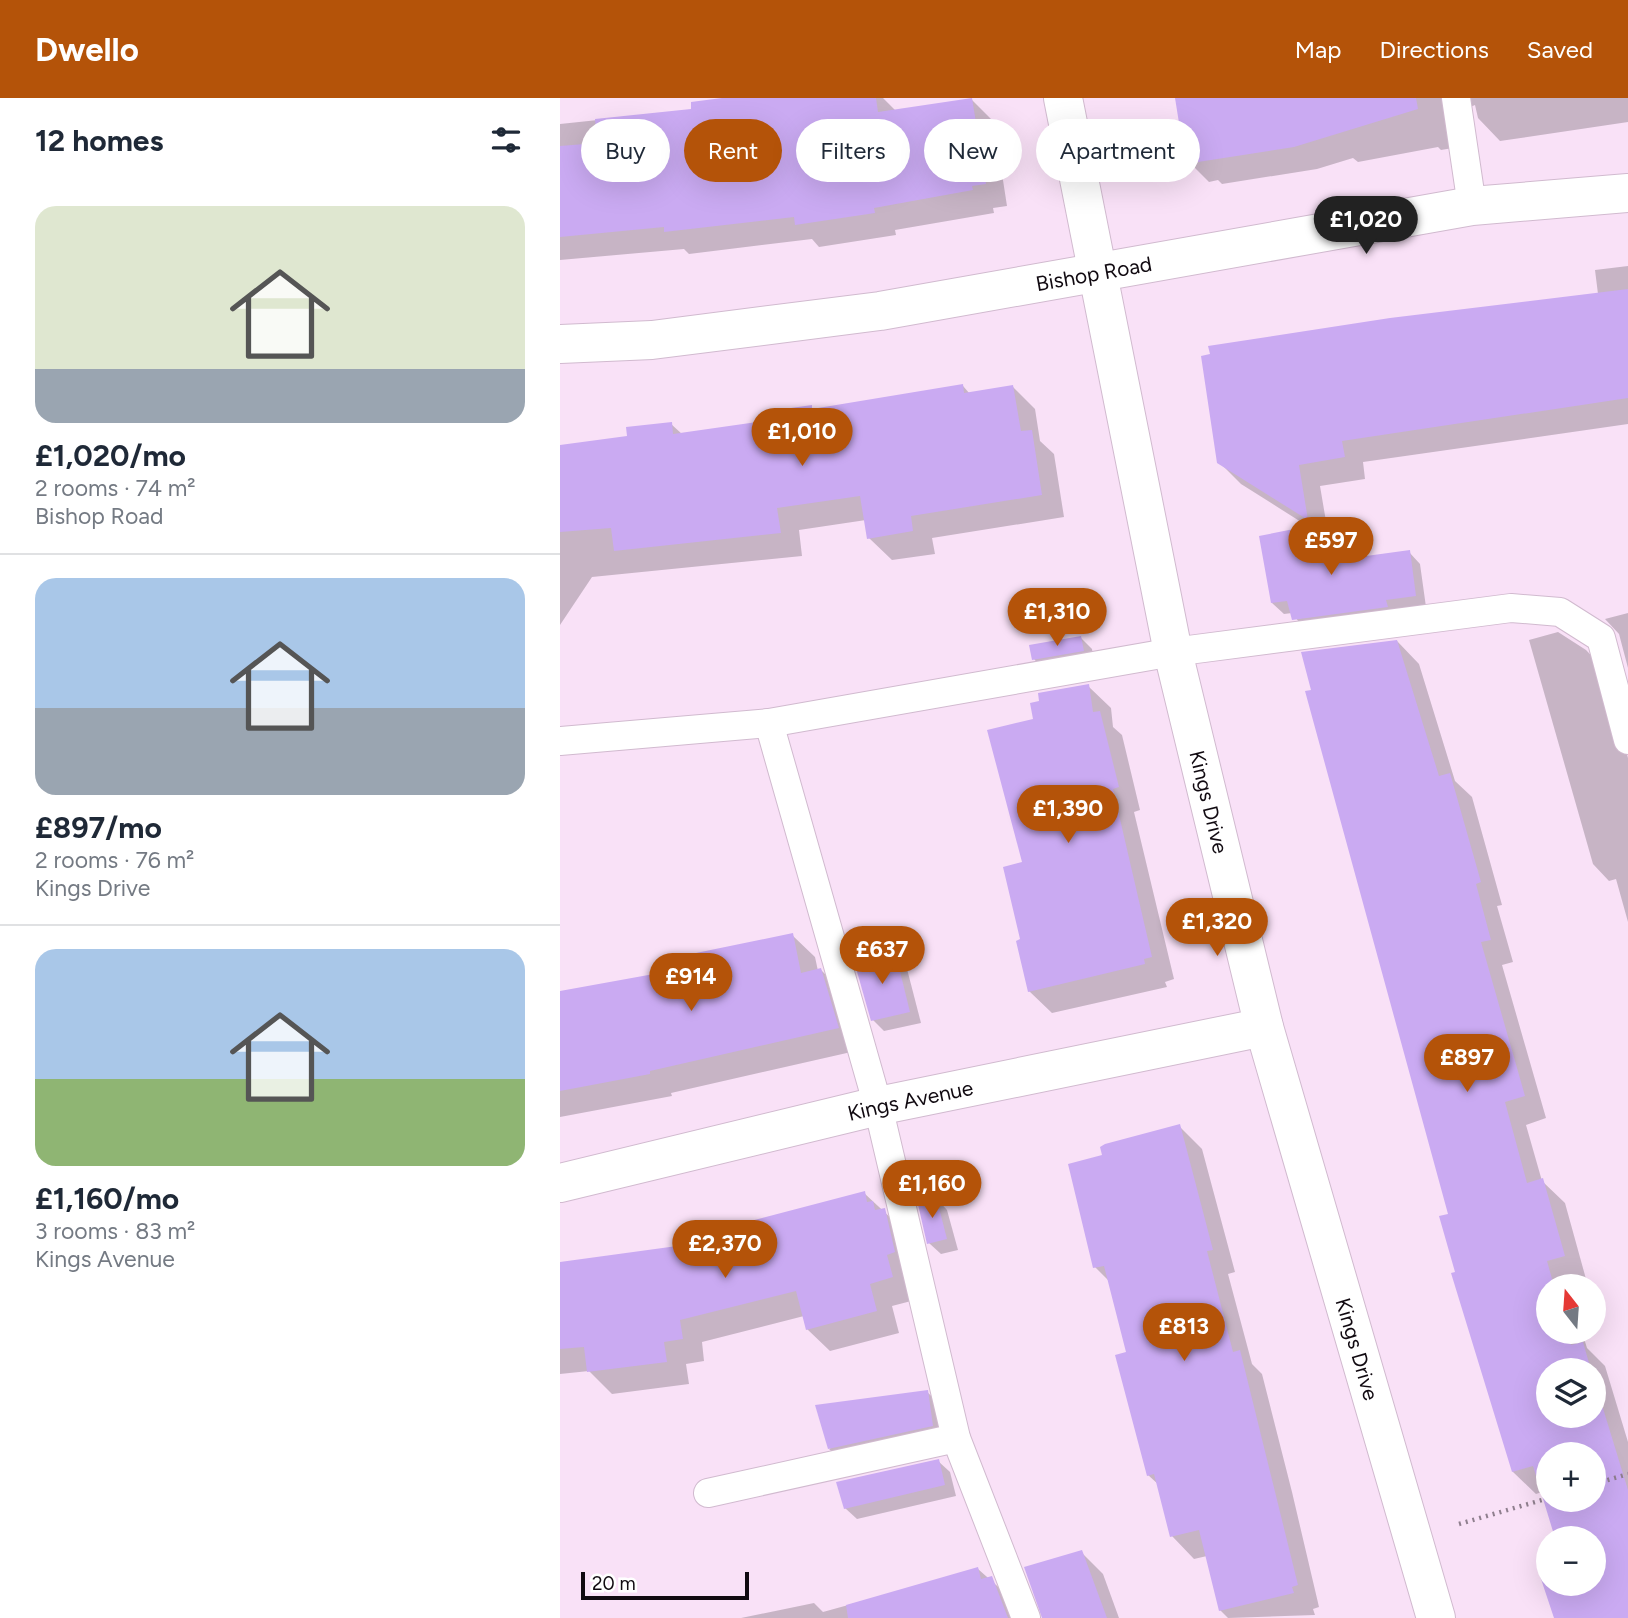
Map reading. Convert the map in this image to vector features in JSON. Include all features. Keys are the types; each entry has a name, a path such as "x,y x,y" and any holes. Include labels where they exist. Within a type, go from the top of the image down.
{"street":[{"name":"Kings Drive","path":"1063,98 1173,652 1264,1027 1436,1618"},
{"name":"Bishop Road","path":"560,344 652,340 880,311 1472,206 1628,192"},
{"name":"Kings Avenue","path":"560,1183 878,1106 1264,1027"}],"lane":[{"path":"1456,98 1472,206"},
{"path":"560,741 769,723 1173,652 1511,608 1560,612 1601,638 1628,740"},
{"path":"769,723 878,1106 956,1438 1026,1618"},
{"path":"708,1493 956,1438"}],"path":[{"path":"1606,1480 1628,1474"},
{"path":"1411,1538 1536,1502"}],"building":[{"path":"722,98 876,98 878,112 972,98 975,119 924,119 924,182 986,184 972,186 973,190 874,208 875,213 795,225 794,217 664,232 664,227 560,237 560,146 581,144 581,182 670,182 670,119 595,119 691,109 691,102"},
{"path":"1175,98 1416,98 1418,109 1294,147 1200,162 1200,119 1178,119"},
{"path":"1628,289 1628,398 1342,441 1345,457 1299,465 1308,520 1217,463 1201,356 1210,354 1208,346 1390,318"},
{"path":"963,384 964,393 1013,385 1021,431 1032,430 1042,495 911,516 913,531 867,539 860,496 777,508 781,533 614,551 611,528 560,532 560,445 627,436 626,427 672,422 673,434 771,420 770,411 812,405 812,409"},
{"path":"1309,526 1315,563 1410,550 1416,596 1386,600 1388,607 1292,620 1287,601 1271,603 1259,536"},
{"path":"1081,636 1084,651 1032,660 1029,645"},
{"path":"1397,640 1439,776 1450,773 1481,882 1476,884 1491,940 1481,942 1525,1096 1505,1102 1527,1183 1543,1178 1565,1256 1547,1261 1551,1274 1536,1274 1536,1344 1584,1344 1588,1358 1536,1358 1536,1428 1606,1428 1606,1418 1628,1490 1628,1618 1554,1618 1547,1596 1606,1596 1606,1526 1551,1526 1547,1512 1606,1512 1606,1442 1536,1442 1536,1476 1533,1466 1512,1472 1451,1273 1455,1272 1439,1216 1448,1214 1305,691 1311,690 1301,652"},
{"path":"1089,684 1093,712 1100,711 1119,787 1113,789 1152,957 1144,959 1145,964 1028,992 1016,941 1020,939 1003,867 1022,862 987,730 1033,719 1030,703 1039,701 1038,693"},
{"path":"793,933 801,973 821,968 839,1028 650,1071 650,1074 560,1091 560,991 698,966 696,953"},
{"path":"895,951 910,1012 871,1021 854,961"},
{"path":"1180,1124 1213,1250 1207,1251 1233,1352 1240,1350 1298,1585 1292,1587 1294,1593 1219,1611 1199,1530 1170,1537 1154,1474 1147,1476 1115,1355 1126,1352 1104,1266 1093,1268 1068,1164 1102,1155 1100,1147 1105,1144"},
{"path":"865,1191 867,1202 873,1201 875,1210 885,1208 895,1252 887,1255 893,1277 870,1284 877,1311 806,1330 796,1291 680,1320 683,1339 664,1342 667,1362 587,1372 584,1347 560,1349 560,1262 699,1243 697,1235"},
{"path":"936,1196 947,1239 927,1244 917,1200"},
{"path":"928,1390 933,1426 828,1449 815,1405"},
{"path":"939,1459 945,1485 844,1509 836,1482"},
{"path":"1082,1550 1107,1618 1042,1618 1024,1567"},
{"path":"978,1567 981,1579 992,1576 1008,1618 848,1618 846,1605"}]}
